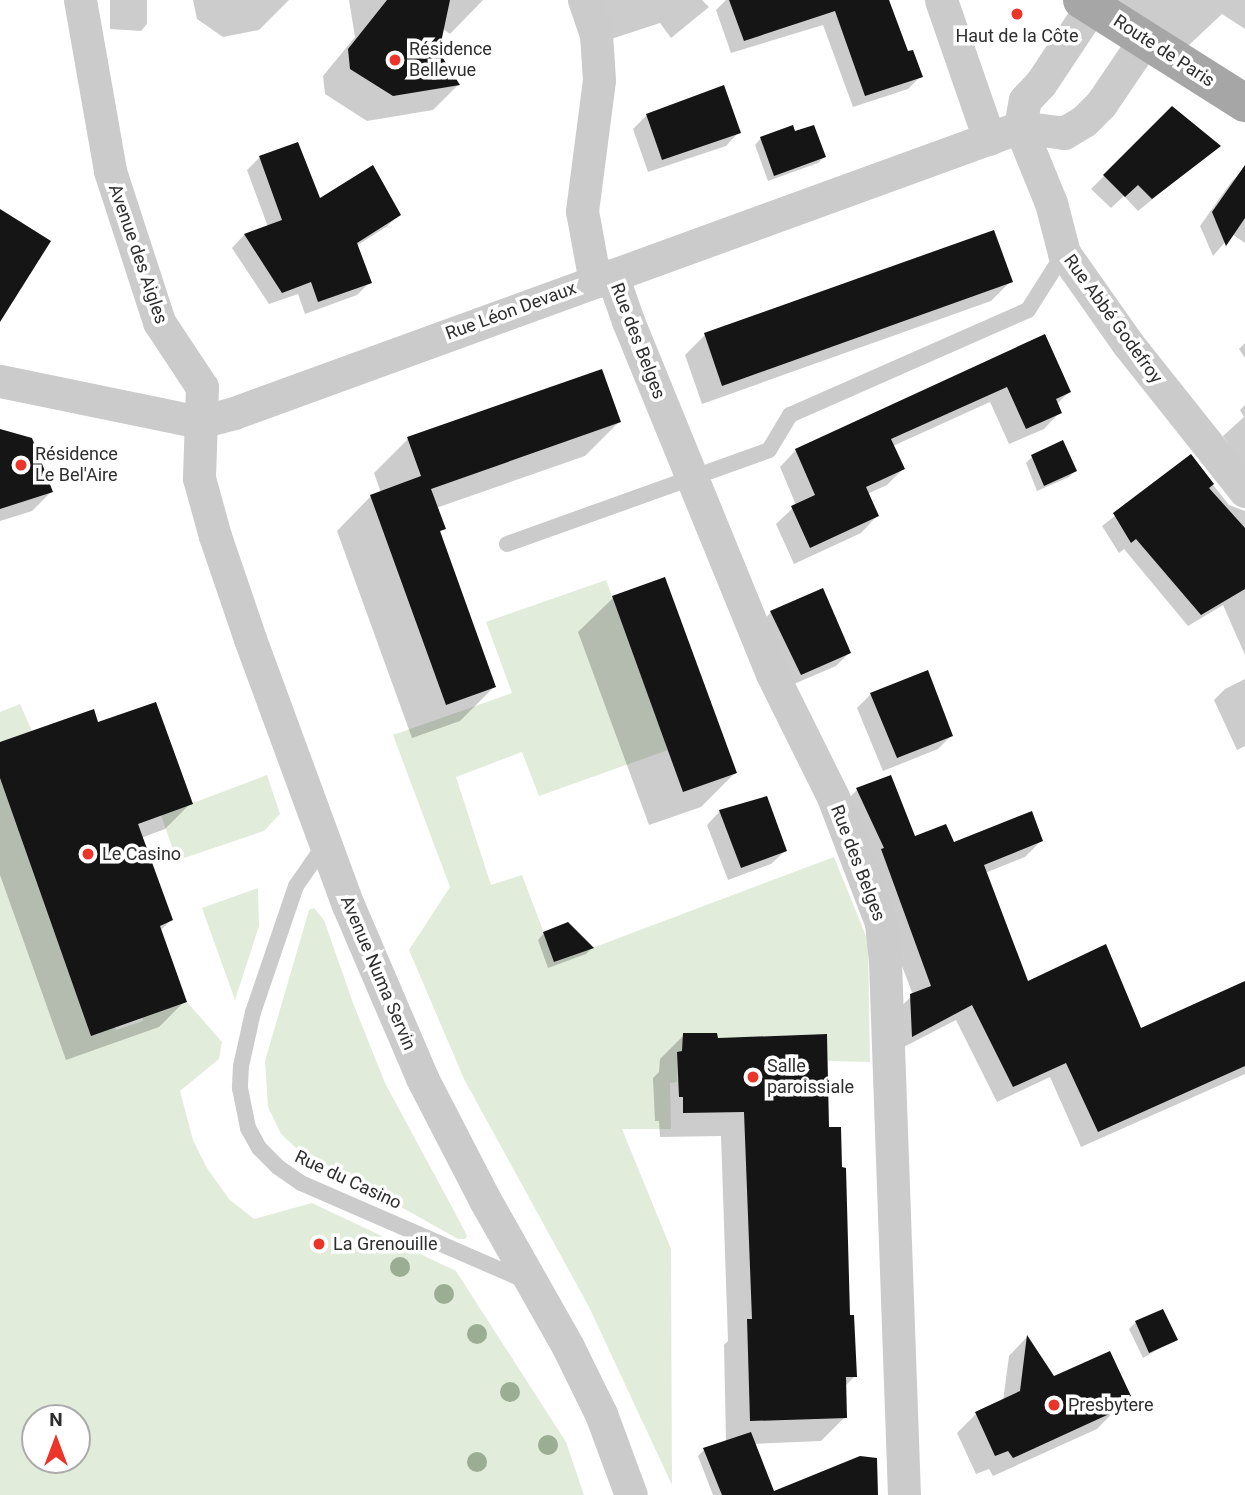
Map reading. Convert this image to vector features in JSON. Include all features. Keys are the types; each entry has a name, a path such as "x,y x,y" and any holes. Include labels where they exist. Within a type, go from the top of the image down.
{"main road":[{"name":"Route de Paris","path":"1087,3 1245,103"}],"street":[{"name":"Avenue des Aigles","path":"80,0 110,171 159,322 202,387 199,422"},
{"name":"Rue des Belges","path":"584,0 596,34 598,80 582,211 604,279 693,478 772,674 833,797 881,923 886,962 904,1495"},
{"path":"940,0 989,139"},
{"path":"1020,127 1025,100 1041,83 1087,3"},
{"name":"Rue Léon Devaux","path":"199,422 234,413 1020,127 1064,133 1084,121 1101,104 1145,39"},
{"name":"Rue Abbé Godefroy","path":"1020,127 1051,203 1064,253 1128,344 1245,491"},
{"path":"0,382 199,422"},
{"name":"Avenue Numa Servin","path":"199,422 199,478 208,513 250,639 348,905 422,1078 485,1200 535,1285 601,1414 631,1495"}],"lane":[{"path":"508,544 769,450 790,415 1028,310 1064,253"},
{"name":"Rue du Casino","path":"326,842 296,886 253,1012 241,1066 240,1088 248,1128 259,1148 278,1167 302,1183 535,1285"}],"green space":[{"path":"606,580 668,750 539,796 522,752 456,777 491,885 522,875 555,962 834,857 868,941 870,1062 828,1061 827,1034 718,1038 717,1033 683,1033 683,1051 677,1052 677,1082 670,1083 671,1129 622,1129 671,1249 672,1485 589,1307 464,1079 409,950 450,887 393,735 512,693 486,622"},
{"path":"20,704 32,731 0,742 0,712"},
{"path":"267,775 280,814 264,831 181,859 178,852 174,853 161,815"},
{"path":"0,778 116,1030 143,1021 142,1017 187,1002 222,1042 219,1059 180,1091 193,1140 207,1168 229,1199 254,1219 312,1203 456,1271 566,1442 584,1495 0,1495"},
{"path":"258,888 259,926 235,1000 202,908"},
{"path":"314,908 324,920 385,1083 460,1222 467,1236 465,1239 458,1239 296,1148 281,1134 268,1107 265,1061 309,910"}],"building":[{"name":"Résidence Bellevue","path":"387,0 450,0 439,52 460,85 393,96 350,69 348,49"},
{"path":"729,0 889,0 908,51 913,50 923,77 865,96 835,11 744,41"},
{"path":"724,85 741,133 662,160 646,114"},
{"path":"1172,106 1221,146 1152,199 1138,185 1125,197 1103,175"},
{"path":"793,125 795,131 814,125 826,157 774,176 760,137"},
{"path":"298,142 320,198 373,165 401,215 357,243 372,283 318,302 311,282 282,293 244,234 282,220 259,156"},
{"path":"1245,165 1245,218 1226,246 1212,212"},
{"path":"0,209 51,241 0,322"},
{"path":"994,230 1013,282 722,386 704,333"},
{"path":"1045,334 1071,392 1056,399 1062,413 1026,429 1007,387 891,439 905,469 866,487 879,516 810,548 791,506 815,495 795,449"},
{"path":"602,369 621,422 431,489 446,529 440,531 496,687 446,705 370,495 421,476 407,437"},
{"name":"Résidence Le Bel'Aire","path":"0,429 32,438 53,492 0,509"},
{"path":"1063,440 1077,471 1044,486 1031,455"},
{"path":"1191,454 1214,484 1209,488 1245,528 1245,589 1201,615 1136,539 1131,543 1113,513"},
{"path":"665,577 737,773 683,792 612,596"},
{"path":"823,588 851,653 801,675 770,611"},
{"path":"928,670 953,736 897,758 870,693"},
{"name":"Le Casino","path":"156,702 193,804 138,824 173,920 160,926 187,1002 91,1036 0,778 0,742 94,709 98,722"},
{"path":"891,775 915,836 946,824 954,842 1032,811 1043,841 984,865 1028,981 1106,944 1141,1028 1245,981 1245,1066 1098,1132 1066,1063 1013,1087 972,1005 912,1037 910,994 931,986 881,849 884,848 856,788"},
{"path":"767,796 787,851 741,868 719,810"},
{"path":"568,922 594,948 554,962 543,932"},
{"path":"683,1033 717,1033 718,1038 827,1034 829,1127 841,1127 842,1167 846,1168 850,1315 854,1315 857,1377 846,1377 847,1418 750,1421 747,1319 752,1319 744,1112 683,1113 683,1097 679,1097 677,1052 682,1051"},
{"path":"1163,1309 1178,1340 1149,1353 1135,1321"},
{"name":"Presbytere","path":"1027,1335 1054,1376 1110,1351 1131,1396 1115,1403 1118,1410 1013,1458 1008,1451 995,1456 975,1412 1020,1391"},
{"path":"751,1432 774,1491 860,1456 877,1458 878,1495 722,1495 703,1448"}],"place":[{"name":"Haut de la Côte","path":"1017,14"},
{"name":"Résidence Bellevue","path":"395,60"},
{"name":"Résidence Le Bel'Aire","path":"21,465"},
{"name":"Le Casino","path":"88,854"},
{"name":"Salle paroissiale","path":"753,1077"},
{"name":"La Grenouille","path":"319,1244"},
{"name":"Presbytere","path":"1054,1405"}]}
